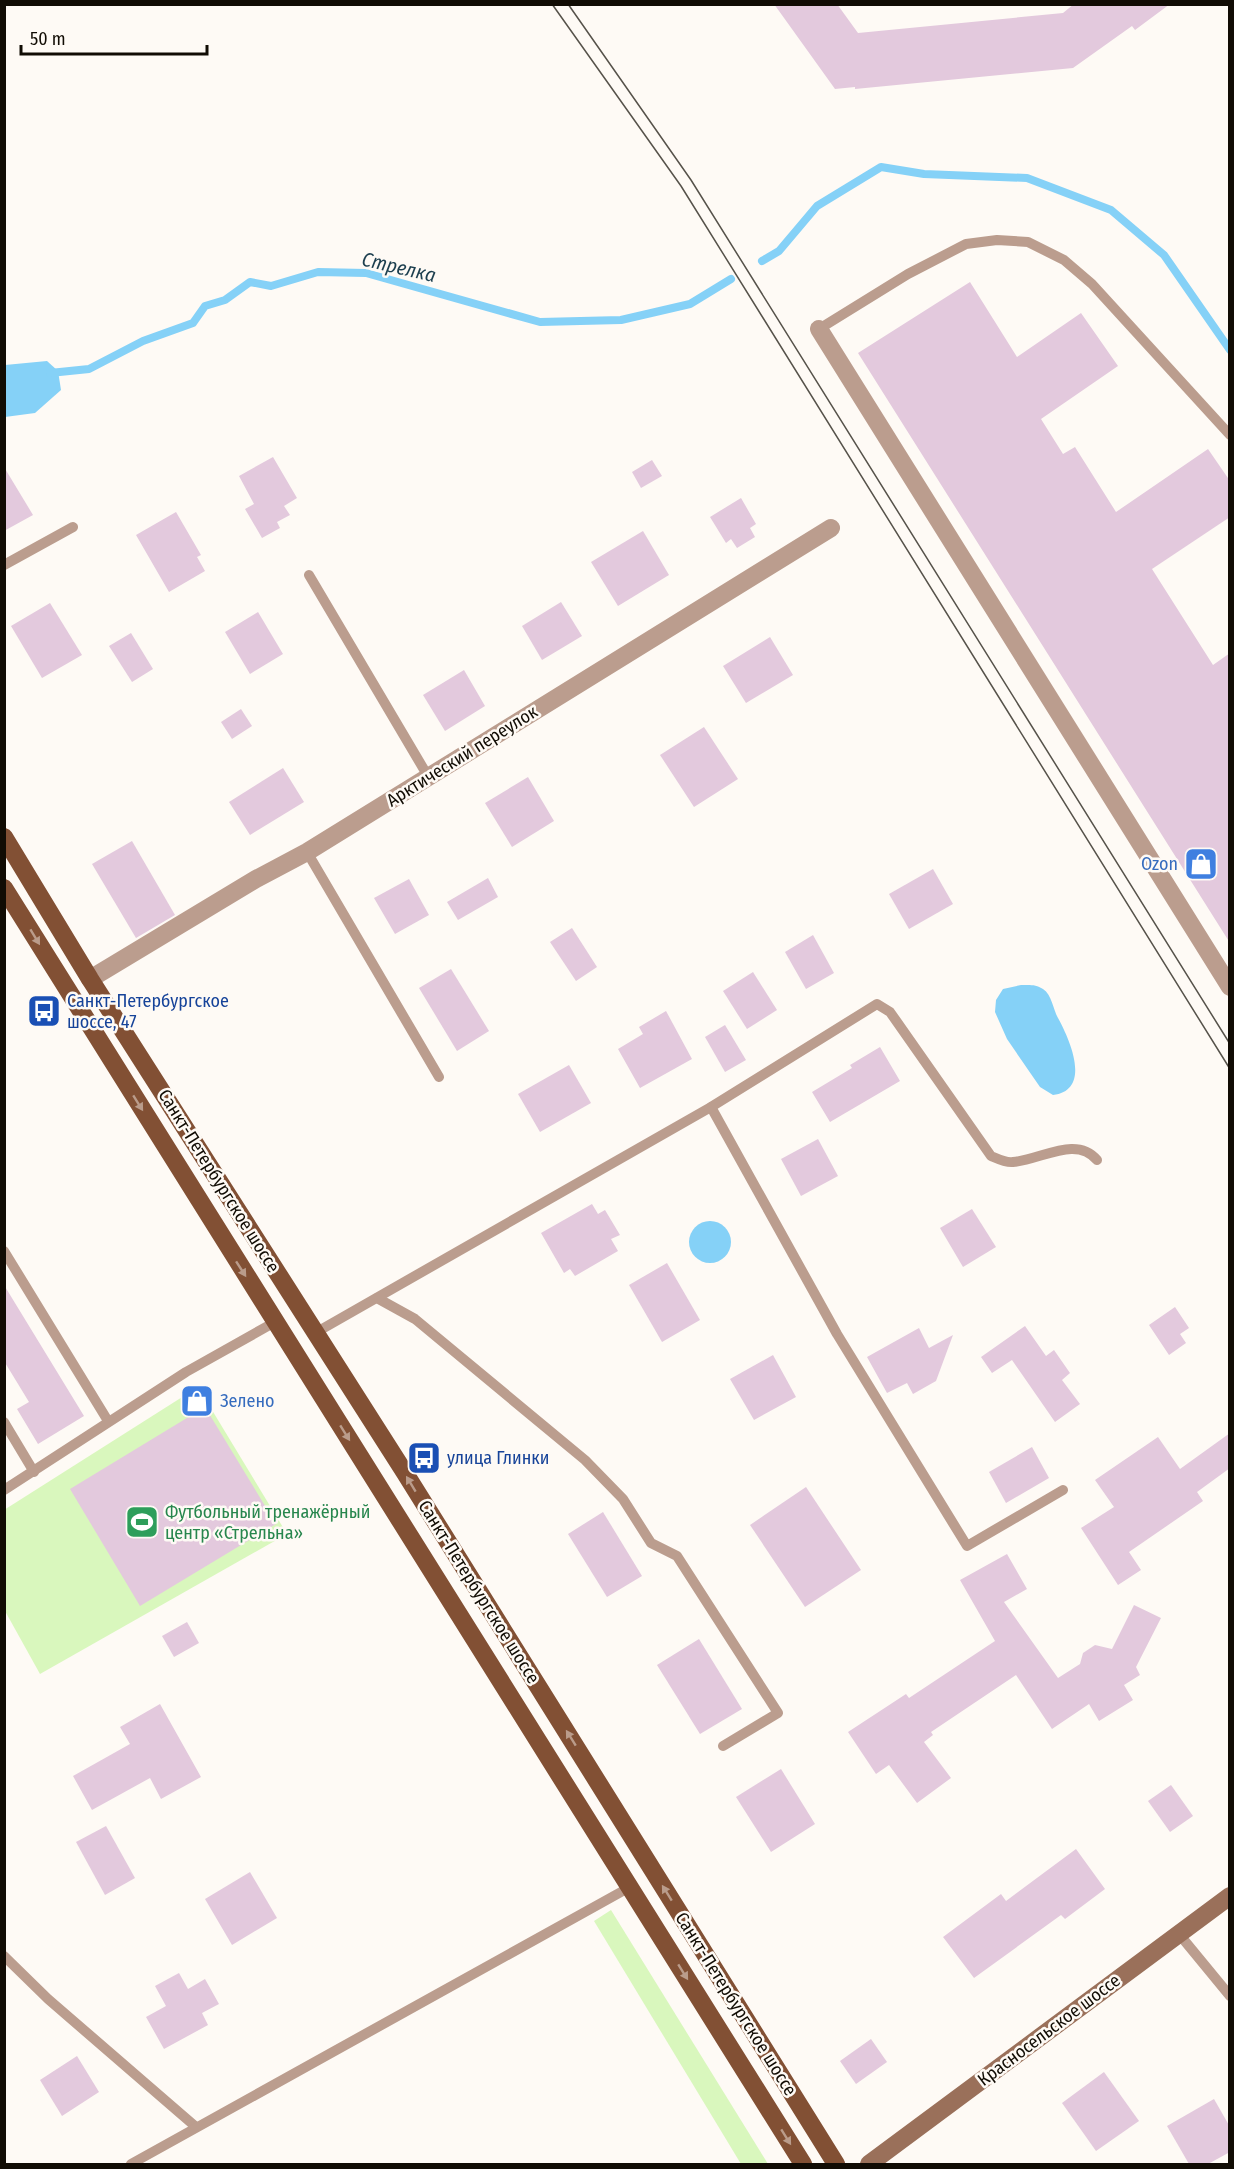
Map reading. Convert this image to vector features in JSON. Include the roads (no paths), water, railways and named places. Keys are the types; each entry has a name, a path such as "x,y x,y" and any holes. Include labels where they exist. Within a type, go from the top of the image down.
{"main road":[{"name":"Санкт-Петербургское шоссе","path":"4,837 90,979 315,1333 836,2164"},
{"name":"Санкт-Петербургское шоссе","path":"4,888 803,2164"},
{"name":"Красносельское шоссе","path":"869,2164 1230,1896"}],"street":[{"path":"819,329 1230,987"},
{"name":"Арктический переулок","path":"90,979 256,879 308,852 831,528"}],"lane":[{"path":"819,329 908,274 966,244 997,240 1028,242 1064,260 1092,284 1230,435"},
{"path":"4,565 73,527"},
{"path":"309,575 429,778"},
{"path":"308,852 439,1077"},
{"path":"315,1333 711,1107 877,1004 890,1012 991,1156 1011,1163 1077,1148 1090,1153 1096,1161"},
{"path":"711,1107 837,1334 966,1546 1063,1490"},
{"path":"4,1251 108,1421"},
{"path":"377,1298 415,1320 585,1460 623,1499 651,1543 677,1556 778,1713 723,1746"},
{"path":"4,1490 186,1372 275,1323"},
{"path":"4,1422 34,1472"},
{"path":"131,2164 630,1887"},
{"path":"1179,1934 1230,1996"},
{"path":"4,1956 48,1999 196,2127"}],"water":[{"path":"47,361 58,371 61,390 35,413 5,417 5,365"},
{"path":"1021,985 1040,987 1046,992 1072,1050 1075,1074 1072,1084 1065,1091 1053,1095 1040,1087 1007,1039 995,1012 996,1000 1003,989"},
{"path":"710,1221 718,1222 725,1227 730,1234 730,1250 725,1257 718,1262 710,1263 702,1262 695,1257 690,1250 689,1242 690,1234 695,1227 702,1222"}],"waterway":[{"path":"762,261 779,251 817,206 881,167 924,174 1027,178 1111,210 1164,255 1230,350"},
{"name":"Стрелка","path":"50,373 89,369 143,341 193,323 205,306 225,300 250,282 271,286 318,272 366,273 540,322 621,320 690,304 731,279"}],"tram line":[{"path":"552,4 681,186 1230,1069"},
{"path":"568,4 691,180 1230,1044"}],"place":[{"name":"Ozon","path":"1201,864"},
{"name":"Санкт-Петербургское шоссе, 47","path":"44,1011"},
{"name":"Зелено","path":"197,1401"},
{"name":"улица Глинки","path":"424,1458"},
{"name":"Футбольный тренажёрный центр «Стрельна»","path":"142,1522"}]}
